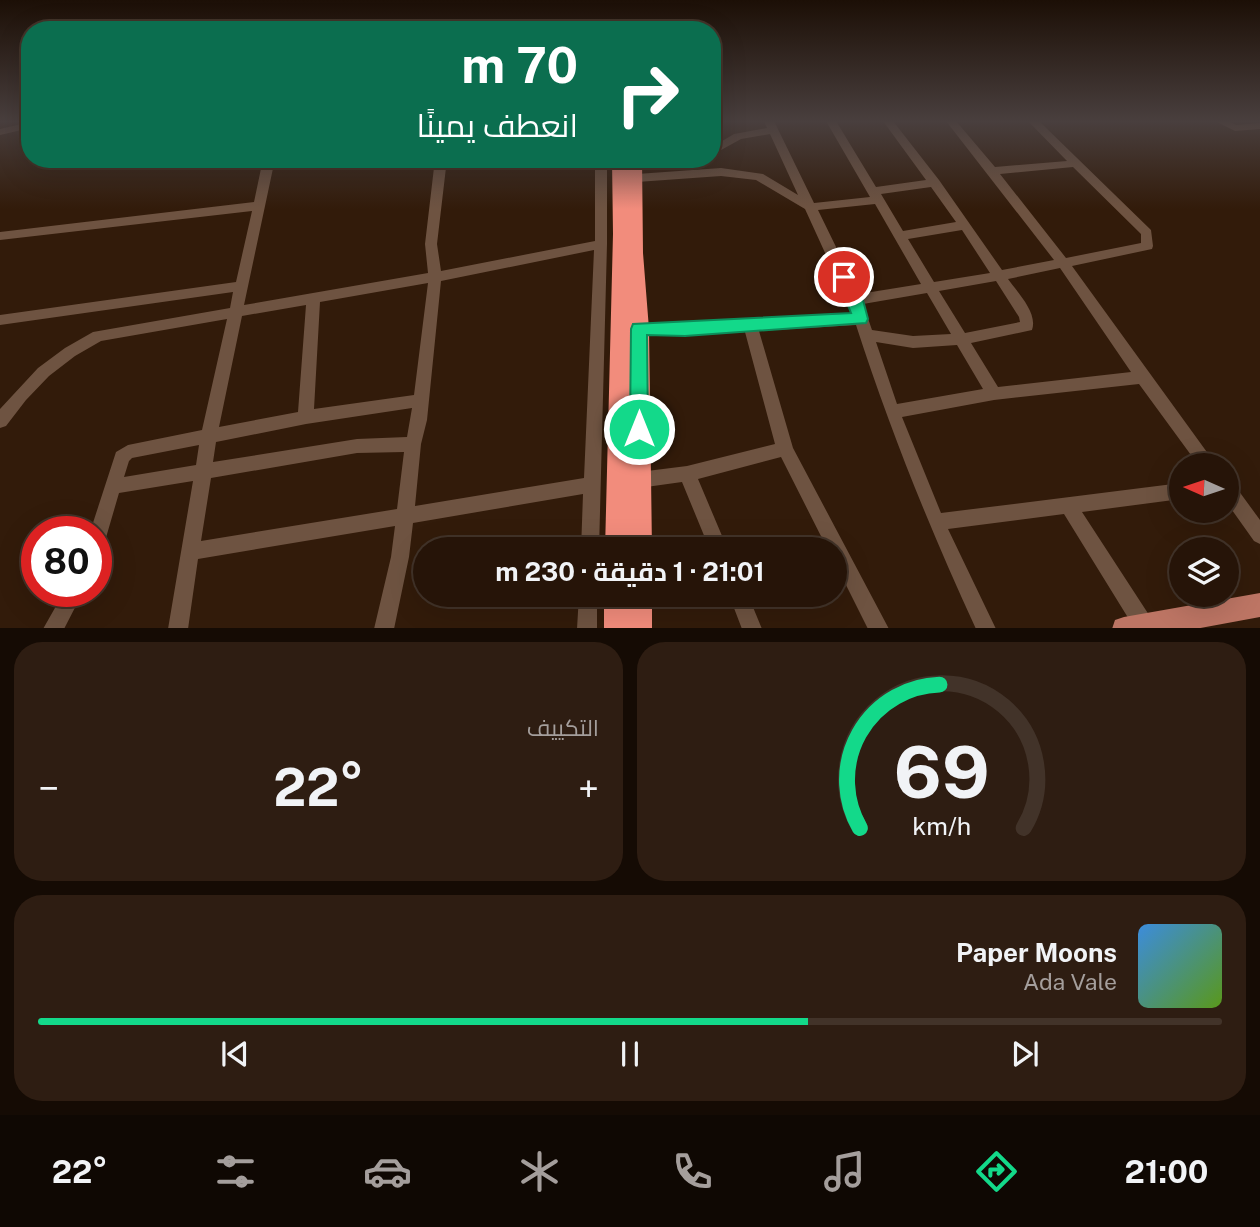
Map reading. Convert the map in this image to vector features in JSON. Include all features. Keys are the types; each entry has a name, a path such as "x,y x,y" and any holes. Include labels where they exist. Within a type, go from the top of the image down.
{"highway":[{"path":"627,169 639,329 639,537"},
{"path":"617,537 622,234 627,169"},
{"path":"617,607 617,628"},
{"path":"639,607 639,628"}],"main road":[{"path":"1134,627 1260,605"}],"street":[{"path":"783,150 856,300 891,412 936,522 986,628"},
{"path":"849,150 994,394"},
{"path":"866,335 913,342 961,339 1027,326 1026,316 965,225 910,150"},
{"path":"976,150 1062,263 1199,453"},
{"path":"856,300 998,276 1147,246 1147,233 1064,150"},
{"path":"993,171 1078,163"},
{"path":"178,628 209,435 267,168"},
{"path":"384,628 392,597 413,444 419,420 419,401 435,277 431,244 439,168"},
{"path":"590,537 601,244 601,168"},
{"path":"680,173 686,168"},
{"path":"627,169 680,173 721,172 759,177 811,207 935,183"},
{"path":"0,236 257,206"},
{"path":"900,236 965,225"},
{"path":"0,421 37,378 82,344 98,336 435,277 601,244"},
{"path":"0,320 241,286"},
{"path":"306,417 313,297"},
{"path":"639,329 685,330 860,319"},
{"path":"750,325 785,449 879,628"},
{"path":"891,412 994,394 1143,377"},
{"path":"105,516 122,457 126,453 306,417 419,401"},
{"path":"116,485 358,446 413,444"},
{"path":"639,480 687,474 785,449"},
{"path":"687,474 714,537"},
{"path":"189,552 592,485"},
{"path":"936,522 1169,492"},
{"path":"1068,505 1134,627"},
{"path":"1239,506 1260,535"},
{"path":"53,628 65,607"},
{"path":"587,628 588,607"},
{"path":"743,607 752,628"}],"route":[{"path":"639,429 639,329 685,330 860,319 856,300 844,277"}]}
